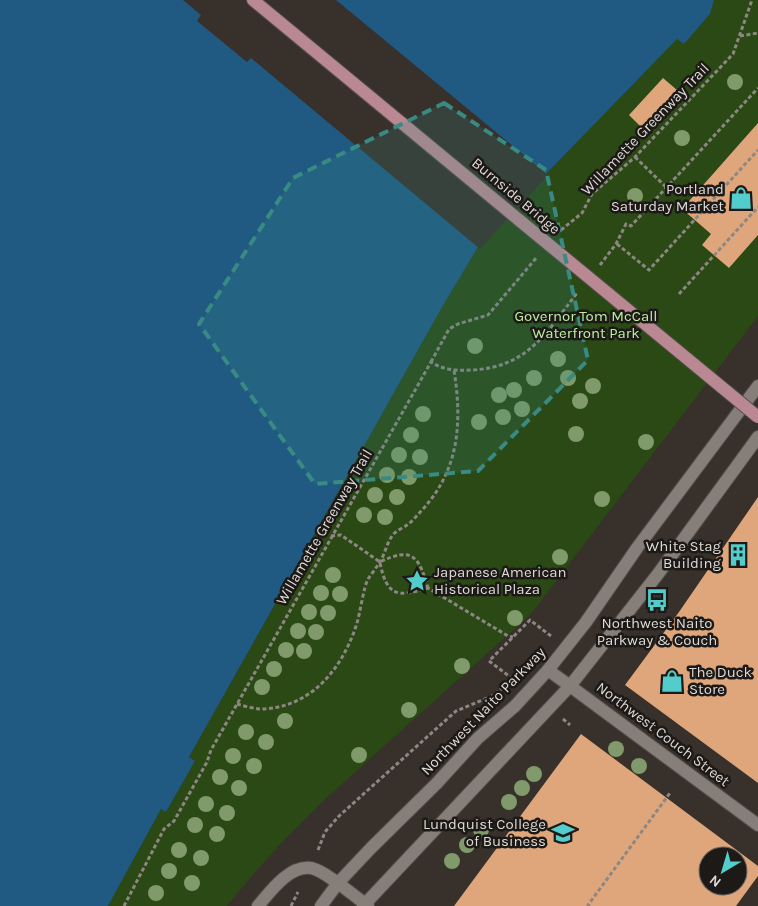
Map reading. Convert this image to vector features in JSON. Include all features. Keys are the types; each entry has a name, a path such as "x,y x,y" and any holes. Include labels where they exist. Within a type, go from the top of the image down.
{"main road":[{"name":"Burnside Bridge","path":"254,0 758,418"},
{"name":"Northwest Naito Parkway","path":"321,906 338,883 478,738 515,706 548,670 586,622 637,548 758,386"},
{"path":"258,906 281,880 300,869 310,868 321,872 338,883 366,905 570,686 658,574 758,437"},
{"name":"Northwest Couch Street","path":"548,670 758,825"}],"path":[{"name":"Willamette Greenway Trail","path":"559,232 582,213 592,194 635,157 732,54 752,0"},
{"path":"740,36 758,33"},
{"path":"596,269 616,244 626,224 631,226 758,88"},
{"path":"616,244 649,270 758,150"},
{"path":"635,157 666,187"},
{"path":"679,294 758,207"},
{"name":"Willamette Greenway Trail","path":"124,906 164,829 174,821 237,704 449,329 458,324 488,315 540,253"},
{"path":"430,362 442,368 454,370 487,369 520,357 543,337 581,288"},
{"path":"237,704 258,709 291,704 308,696 317,688 345,653 362,605 366,582 380,562 392,535 410,524 425,507 440,486 449,466 458,434 458,405 454,370"},
{"path":"331,536 341,535 380,562 383,579 396,592 405,595 428,588"},
{"path":"380,562 395,555 404,554 411,556 418,561 422,568 428,588 508,636 514,637"},
{"path":"489,661 530,620"},
{"name":"Northwest Naito Parkway","path":"291,906 325,832 339,816 456,711 492,696 504,687"},
{"path":"590,906 588,905 670,793"}],"highlighted area":[{"path":"444,103 546,170 588,360 478,471 315,484 199,324 293,178"}],"green space":[{"name":"Governor Tom McCall Waterfront Park","path":"714,0 758,0 758,316 531,614 323,801 284,840 227,906 108,906 161,809 166,812 195,761 189,757 441,309 478,247 677,38 684,43 710,14"}],"water":[{"path":"0,0 714,0 710,14 684,44 677,39 478,247 441,309 189,757 195,761 166,812 161,809 108,906 0,906"}],"pier":[{"path":"183,0 336,0 548,175 480,249 251,58 247,62 197,21 201,15"}],"building":[{"path":"663,78 684,96 648,134 629,115"},
{"path":"758,123 758,235 729,268 702,245 711,234 682,209"},
{"path":"758,497 758,783 625,685 679,612"},
{"path":"581,734 731,846 698,846 698,896 743,896 736,906 454,906"},
{"path":"748,859 758,866 758,876 748,890"}],"place":[{"name":"Portland Saturday Market","path":"741,198"},
{"name":"White Stag Building","path":"738,555"},
{"name":"Japanese American Historical Plaza","path":"417,581"},
{"name":"Northwest Naito Parkway & Couch","path":"657,600"},
{"name":"The Duck Store","path":"672,681"},
{"name":"Lundquist College of Business","path":"563,833"}]}
